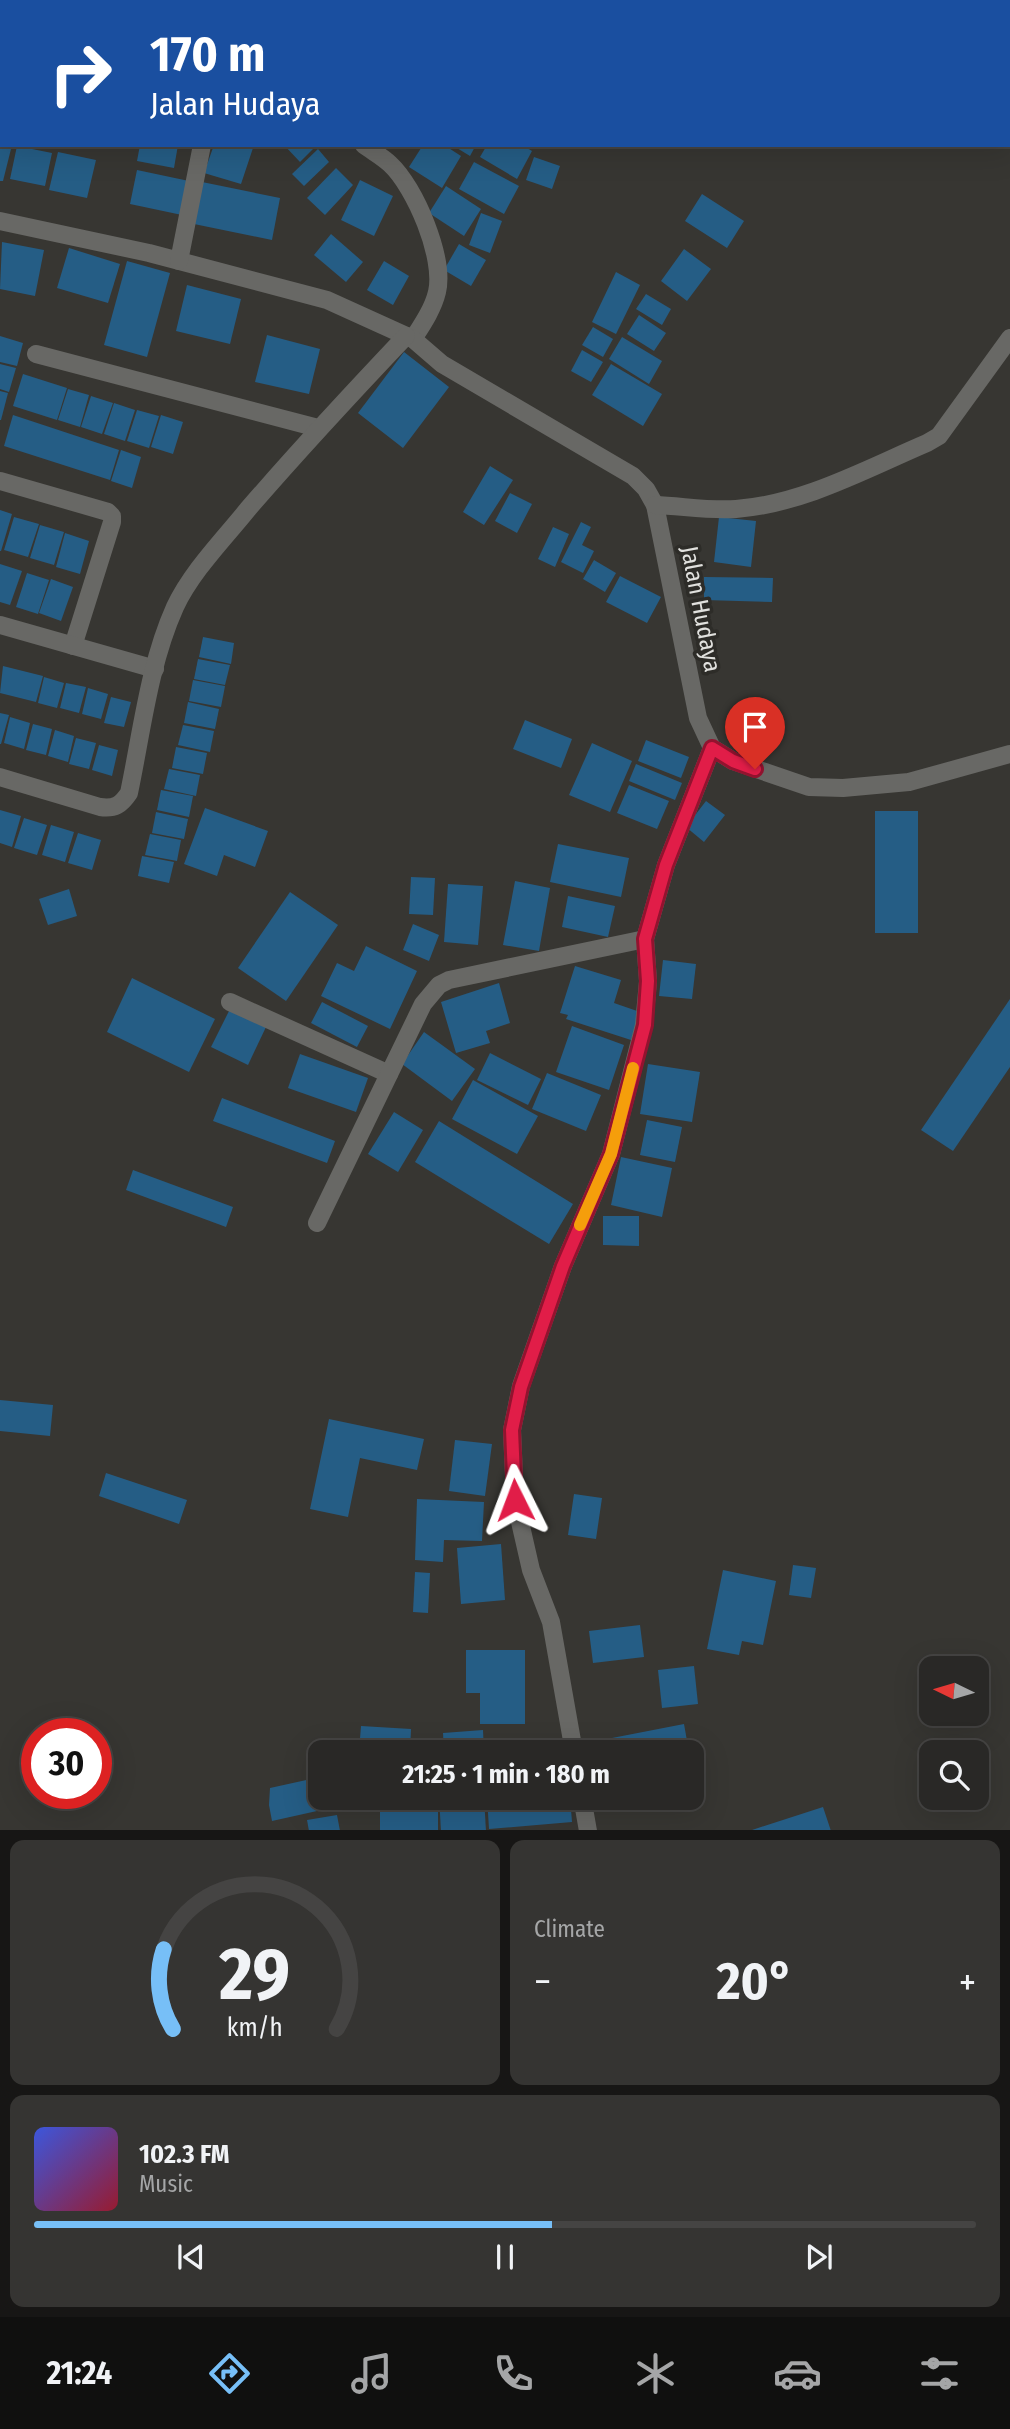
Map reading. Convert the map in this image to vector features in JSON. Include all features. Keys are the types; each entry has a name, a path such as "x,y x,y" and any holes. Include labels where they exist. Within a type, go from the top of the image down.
{"street":[{"path":"179,261 202,147"},
{"path":"0,777 100,807 121,805 129,793 159,646 176,605 189,584 212,551 318,428 410,338 427,316 438,290 436,260 421,209 391,164 367,147"},
{"name":"Jalan Hudaya","path":"0,221 179,261 327,300 410,338 452,371 633,476 646,489 655,505 698,718 712,748"},
{"path":"655,505 725,509 768,504 801,496 927,443 939,436 1010,338"},
{"path":"36,354 318,428"},
{"path":"0,481 108,512 112,516 73,646"},
{"path":"0,625 155,669"},
{"path":"572,1740 551,1622 531,1570 515,1500 512,1430 521,1387 563,1266 611,1154 645,1025 648,981 645,939 666,865 712,748 733,761 809,787 843,788 909,782 1010,754"},
{"path":"317,1223 423,1004 439,985 449,980 645,939"},
{"path":"230,1002 389,1074"},
{"path":"584,1810 588,1830"}],"building":[{"path":"0,147 12,147 3,181 0,181"},
{"path":"17,147 52,153 45,186 10,179"},
{"path":"140,147 178,147 174,168 137,161"},
{"path":"213,147 253,147 241,184 204,173"},
{"path":"286,147 315,147 300,162"},
{"path":"422,147 447,147 461,156 442,188 409,167"},
{"path":"455,147 475,147 470,156"},
{"path":"486,147 525,147 532,151 517,179 480,157"},
{"path":"318,149 329,162 304,186 292,174"},
{"path":"58,152 96,160 87,198 49,190"},
{"path":"534,157 560,166 552,189 526,180"},
{"path":"474,162 519,186 504,214 459,189"},
{"path":"336,168 353,185 325,215 307,198"},
{"path":"137,170 189,181 182,215 130,204"},
{"path":"360,180 393,196 374,236 341,220"},
{"path":"202,182 280,198 272,240 194,224"},
{"path":"446,186 481,209 464,236 429,213"},
{"path":"702,194 744,221 727,248 685,221"},
{"path":"481,213 502,221 490,253 469,245"},
{"path":"331,234 363,262 346,282 314,255"},
{"path":"2,242 44,250 35,296 0,289"},
{"path":"459,244 486,260 471,286 444,270"},
{"path":"69,248 120,264 108,303 57,288"},
{"path":"684,249 711,269 687,301 661,281"},
{"path":"127,261 170,273 147,357 104,345"},
{"path":"384,261 409,276 393,305 367,290"},
{"path":"616,272 640,285 616,334 592,322"},
{"path":"187,285 241,299 230,344 176,331"},
{"path":"646,294 671,309 662,325 636,309"},
{"path":"639,315 666,333 654,351 627,334"},
{"path":"593,327 613,339 603,357 582,345"},
{"path":"267,335 320,349 309,394 255,382"},
{"path":"0,336 23,343 17,366 0,362"},
{"path":"622,337 662,361 649,384 609,359"},
{"path":"582,350 603,362 591,382 571,371"},
{"path":"404,352 449,387 403,448 358,413"},
{"path":"0,364 16,368 9,392 0,389"},
{"path":"611,364 662,394 643,426 592,395"},
{"path":"23,374 67,388 57,420 13,406"},
{"path":"68,389 89,395 80,427 58,420"},
{"path":"0,391 8,393 1,420 0,420"},
{"path":"91,396 113,403 102,434 81,427"},
{"path":"114,403 135,410 125,441 104,434"},
{"path":"137,410 159,416 149,448 127,441"},
{"path":"13,415 119,450 110,480 4,446"},
{"path":"161,415 183,422 173,454 151,447"},
{"path":"121,450 141,457 132,488 111,481"},
{"path":"490,466 513,480 484,525 463,512"},
{"path":"510,493 532,504 517,533 495,521"},
{"path":"0,510 12,514 1,551 0,551"},
{"path":"14,517 39,524 28,557 4,550"},
{"path":"719,517 756,521 751,567 714,562"},
{"path":"581,522 591,527 582,545 594,551 583,573 561,562"},
{"path":"40,525 64,532 54,565 30,558"},
{"path":"553,527 569,534 555,567 538,559"},
{"path":"65,533 89,541 80,574 56,567"},
{"path":"594,560 616,573 605,592 583,579"},
{"path":"0,564 22,571 10,605 0,602"},
{"path":"27,573 49,580 38,614 16,607"},
{"path":"620,576 661,597 647,623 606,602"},
{"path":"704,577 773,578 772,602 704,600"},
{"path":"51,579 73,587 61,621 39,613"},
{"path":"203,637 234,643 231,664 199,657"},
{"path":"198,659 230,665 225,685 194,679"},
{"path":"3,666 43,676 36,702 0,693"},
{"path":"44,677 64,683 57,708 38,703"},
{"path":"193,680 225,686 221,707 189,701"},
{"path":"66,683 86,687 79,713 60,708"},
{"path":"88,688 108,694 101,719 82,714"},
{"path":"111,697 131,702 124,727 104,723"},
{"path":"188,702 219,709 215,729 184,723"},
{"path":"0,713 9,715 1,744 0,744"},
{"path":"10,717 30,723 24,749 4,743"},
{"path":"525,720 572,739 561,768 513,749"},
{"path":"33,724 52,729 46,755 26,750"},
{"path":"183,725 214,731 210,752 178,745"},
{"path":"55,730 74,736 68,762 48,756"},
{"path":"76,738 96,743 89,769 69,764"},
{"path":"646,740 689,757 681,778 638,761"},
{"path":"592,743 632,761 610,812 569,795"},
{"path":"99,745 118,750 112,776 92,770"},
{"path":"176,747 207,753 203,774 172,768"},
{"path":"636,764 682,783 675,800 629,781"},
{"path":"169,769 200,775 196,796 164,789"},
{"path":"629,785 669,801 657,829 617,813"},
{"path":"161,790 193,796 189,817 157,810"},
{"path":"706,801 725,815 704,842 686,827"},
{"path":"205,808 268,831 255,867 224,855 217,876 184,864"},
{"path":"0,810 21,816 12,847 0,843"},
{"path":"875,811 918,811 918,933 875,933"},
{"path":"156,812 188,819 184,839 152,833"},
{"path":"24,818 47,825 37,855 14,848"},
{"path":"51,825 74,832 65,862 42,855"},
{"path":"78,833 101,840 92,870 68,863"},
{"path":"150,834 181,840 177,861 145,855"},
{"path":"558,844 629,858 621,897 550,882"},
{"path":"142,856 174,862 169,883 138,876"},
{"path":"411,877 435,878 433,915 409,914"},
{"path":"515,881 550,888 539,951 503,945"},
{"path":"448,884 483,886 478,945 444,942"},
{"path":"69,889 77,916 48,925 39,899"},
{"path":"290,892 338,925 286,1001 238,968"},
{"path":"568,896 615,906 608,937 562,927"},
{"path":"413,924 439,935 429,961 403,950"},
{"path":"366,946 417,971 390,1029 321,996 337,963 354,971"},
{"path":"663,960 696,964 692,999 659,996"},
{"path":"575,966 621,980 614,1003 640,1012 631,1040 566,1019 568,1015 560,1013"},
{"path":"132,978 215,1019 189,1072 107,1032"},
{"path":"499,983 510,1023 486,1031 490,1043 456,1053 441,1002"},
{"path":"1010,999 1010,1067 953,1151 921,1130"},
{"path":"322,1002 368,1026 357,1047 311,1023"},
{"path":"230,1009 266,1027 248,1065 211,1047"},
{"path":"572,1026 624,1045 609,1090 556,1072"},
{"path":"424,1032 475,1069 452,1101 402,1064"},
{"path":"490,1053 541,1079 528,1105 477,1080"},
{"path":"300,1054 368,1078 356,1112 288,1088"},
{"path":"648,1064 700,1072 692,1122 640,1114"},
{"path":"547,1073 601,1095 586,1131 532,1109"},
{"path":"473,1080 538,1116 517,1154 452,1119"},
{"path":"222,1098 335,1141 327,1163 213,1121"},
{"path":"394,1112 423,1130 398,1172 368,1154"},
{"path":"647,1120 682,1127 675,1162 640,1155"},
{"path":"439,1121 573,1204 549,1244 415,1162"},
{"path":"621,1157 672,1168 662,1217 611,1205"},
{"path":"133,1170 233,1207 226,1227 126,1190"},
{"path":"603,1216 639,1216 639,1246 603,1245"},
{"path":"0,1400 53,1405 50,1436 0,1431"},
{"path":"329,1419 424,1439 417,1470 360,1458 348,1517 310,1509"},
{"path":"455,1440 492,1444 485,1496 449,1491"},
{"path":"106,1473 187,1500 179,1524 99,1496"},
{"path":"574,1494 602,1498 596,1539 568,1535"},
{"path":"417,1499 484,1502 482,1541 444,1540 443,1562 415,1560"},
{"path":"501,1544 505,1600 461,1604 457,1548"},
{"path":"793,1565 816,1568 811,1598 789,1595"},
{"path":"723,1570 776,1581 763,1645 742,1641 739,1655 707,1649"},
{"path":"415,1572 430,1573 428,1613 413,1612"},
{"path":"640,1625 644,1657 593,1663 589,1631"},
{"path":"466,1650 525,1650 525,1724 480,1724 480,1693 466,1693"},
{"path":"694,1666 698,1704 662,1708 658,1670"},
{"path":"684,1724 687,1740 612,1740"},
{"path":"361,1726 411,1729 411,1740 360,1740"},
{"path":"483,1730 483,1740 443,1740 443,1733"},
{"path":"308,1780 308,1810 322,1810 272,1821 270,1788"},
{"path":"823,1807 831,1830 752,1830"},
{"path":"380,1810 438,1810 438,1830 380,1830"},
{"path":"440,1810 485,1810 486,1830 441,1830"},
{"path":"488,1810 571,1810 572,1822 489,1829"},
{"path":"337,1815 340,1830 309,1830 307,1820"}],"slow traffic":[{"path":"580,1225 611,1154 633,1068"}],"route":[{"path":"515,1500 512,1430 521,1387 563,1266 611,1154 645,1025 648,981 645,939 666,865 712,748 733,761 755,769"}]}
